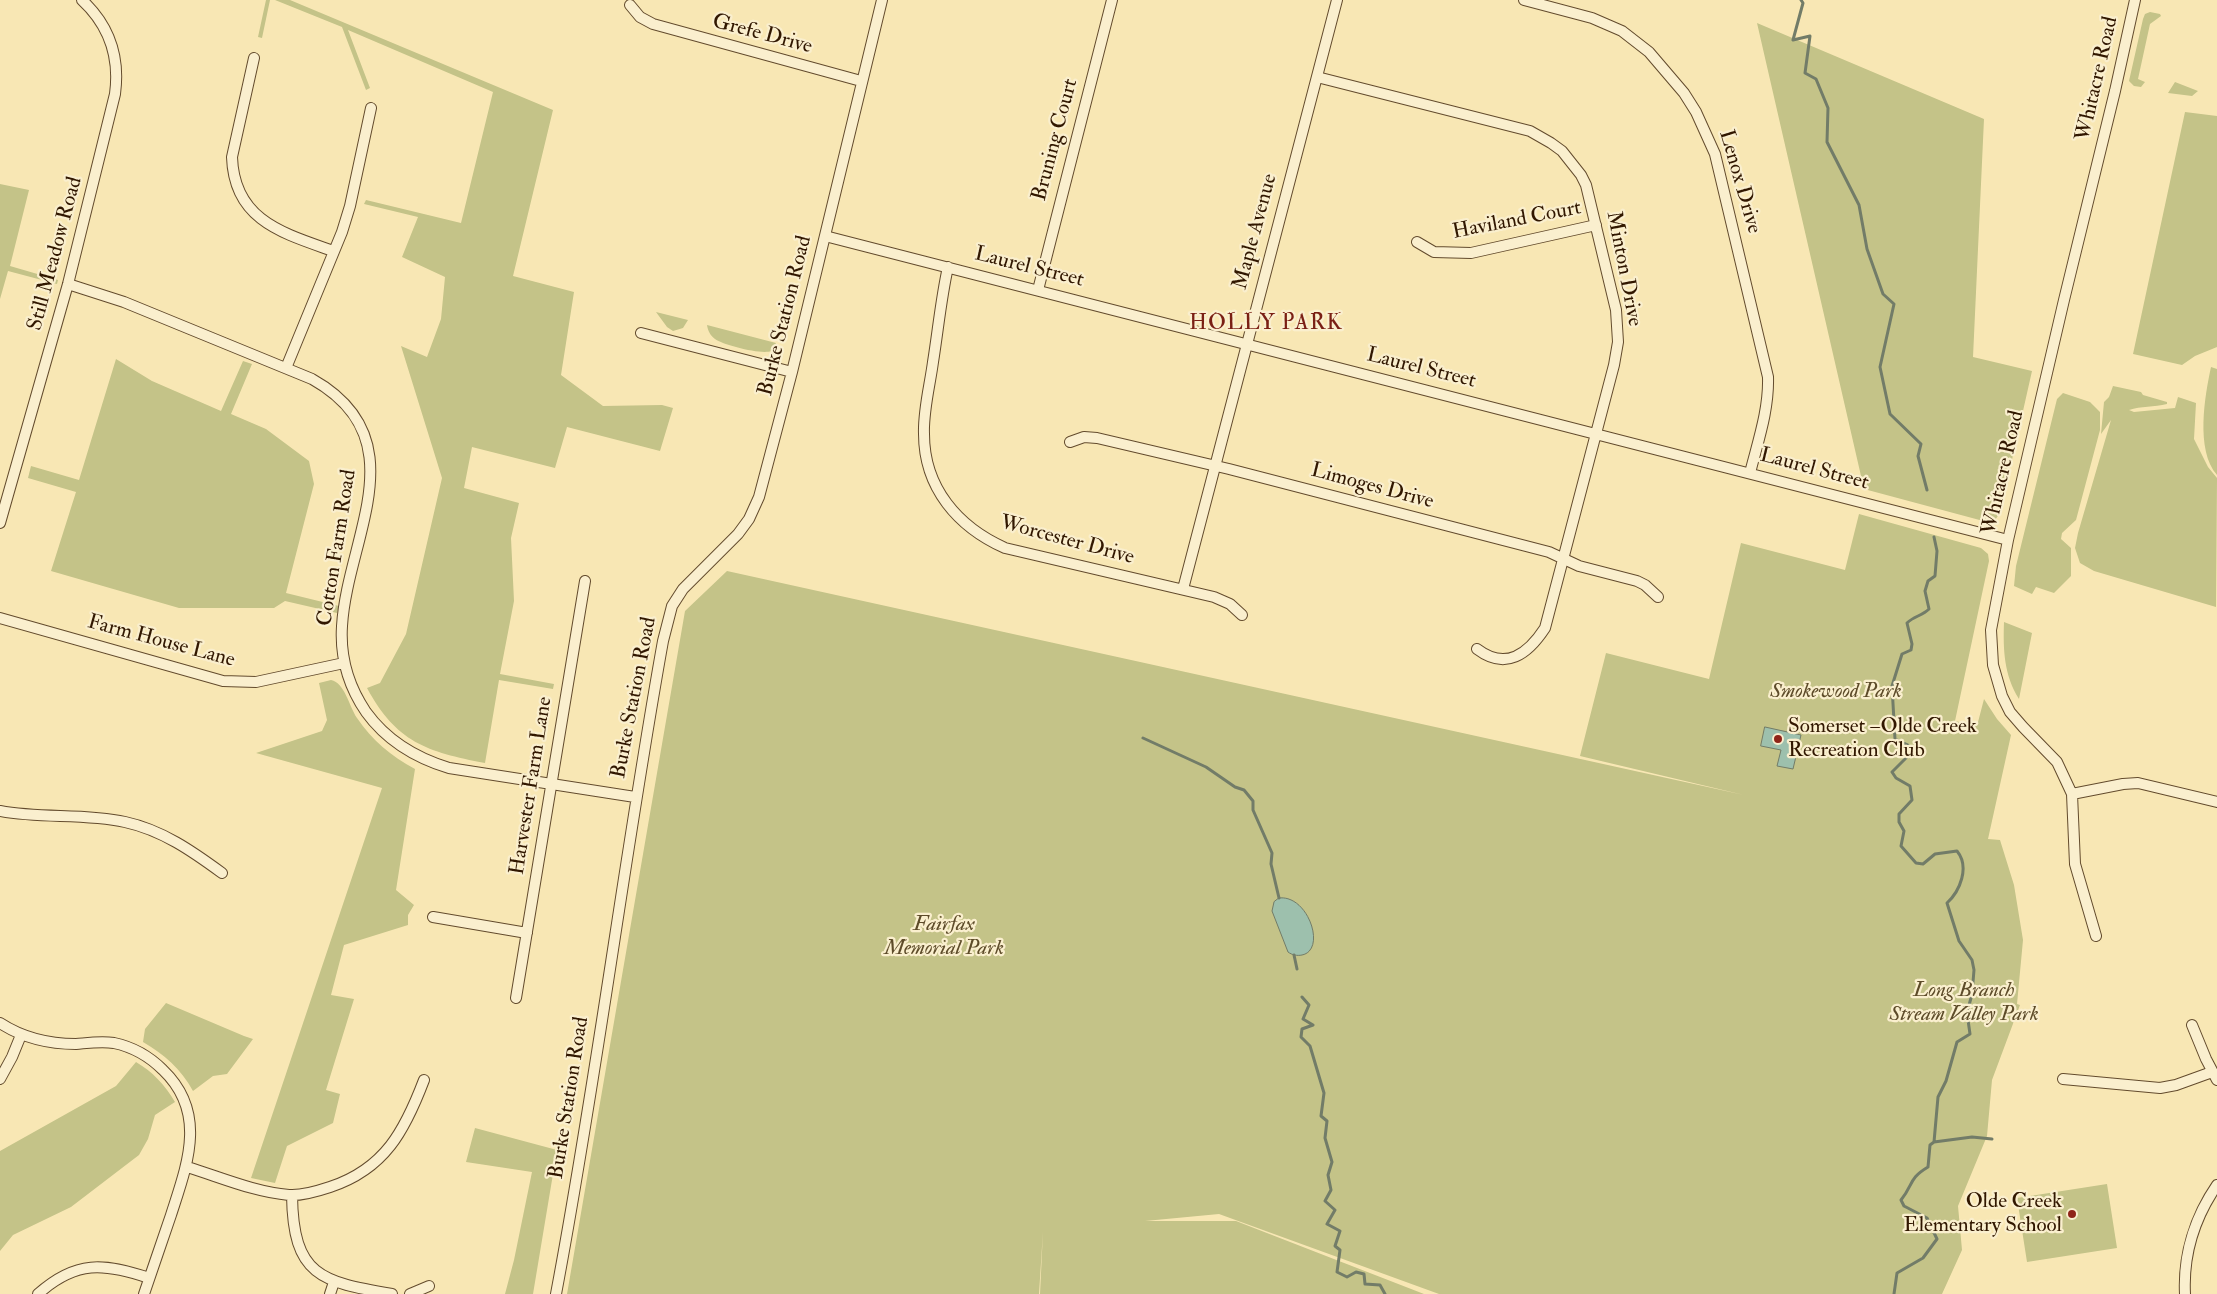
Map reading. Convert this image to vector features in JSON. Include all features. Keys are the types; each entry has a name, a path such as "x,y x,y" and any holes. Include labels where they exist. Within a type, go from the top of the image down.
{"street":[{"name":"Still Meadow Road","path":"0,523 87,214 117,78 114,49 108,34 101,21 82,0"},
{"name":"Burke Station Road","path":"556,1294 598,1048 662,641 669,615 683,589 738,534 757,504 792,372 882,0"},
{"name":"Bruning Court","path":"1038,290 1112,0"},
{"name":"Maple Avenue","path":"1183,589 1246,344 1318,77 1336,0"},
{"name":"Lenox Drive","path":"1524,0 1606,23 1636,40 1655,58 1684,93 1706,132 1720,171 1768,377 1766,411 1750,473"},
{"name":"Whitacre Road","path":"2096,936 2075,864 2072,794 2057,762 2010,712 2002,696 1995,676 1991,653 1991,630 2008,540 2115,91 2132,0"},
{"name":"Grefe Drive","path":"630,5 640,17 653,24 861,81"},
{"path":"254,58 232,157 237,189 248,207 264,222 333,251"},
{"name":"Minton Drive","path":"1318,77 1517,127 1541,136 1562,152 1581,174 1589,195 1616,310 1618,332 1614,365 1550,615 1545,628 1538,640 1522,653 1508,659 1492,658 1477,649"},
{"path":"286,368 350,206 371,108"},
{"name":"Haviland Court","path":"1417,242 1434,252 1471,253 1596,225"},
{"name":"Laurel Street","path":"825,236 947,270 1038,290 2008,540"},
{"name":"Worcester Drive","path":"947,270 924,435 930,472 937,489 947,505 962,522 981,536 1006,548 1214,597 1230,604 1242,615"},
{"name":"Cotton Farm Road","path":"68,284 124,302 321,384 342,402 360,426 370,456 371,488 343,612 344,663 358,699 371,718 389,737 411,753 449,768 636,797"},
{"path":"641,333 792,372"},
{"name":"Limoges Drive","path":"1070,442 1084,437 1097,438 1564,558 1580,566 1637,581 1645,585 1658,597"},
{"name":"Harvester Farm Lane","path":"516,998 586,581"},
{"name":"Farm House Lane","path":"0,618 223,681 256,682 344,663"},
{"path":"2072,794 2138,783 2217,802"},
{"path":"0,811 24,815 107,819 144,827 183,846 222,873"},
{"path":"432,917 527,933"},
{"path":"0,1023 21,1035 59,1043 99,1042 136,1050 154,1062 174,1083 187,1110 191,1138 187,1167 144,1294"},
{"path":"2063,1079 2160,1088 2215,1076 2192,1025"},
{"path":"0,1079 12,1058 21,1035"},
{"path":"187,1167 252,1188 292,1195 339,1184 357,1175 377,1161 391,1146 403,1130 424,1080"},
{"path":"2185,1294 2186,1261 2191,1237 2199,1216 2217,1185"},
{"path":"292,1195 293,1228 298,1244 314,1269 334,1282 346,1286 392,1294"},
{"path":"38,1294 59,1277 86,1268 110,1267 149,1278"},
{"path":"330,1294 334,1282"},
{"path":"410,1294 429,1286"}],"green space":[{"path":"266,0 270,0 262,38 258,37"},
{"path":"275,0 290,0 553,110 513,276 574,292 561,375 603,406 662,405 673,408 660,451 567,427 555,468 472,447 464,488 519,503 511,538 514,601 500,674 554,684 553,689 499,680 485,763 446,754 415,742 390,721 367,688 380,683 406,634 442,478 401,346 427,357 441,319 445,277 402,257 418,217 364,204 366,200 461,223 493,92 348,30 370,88 366,90 342,27"},
{"path":"2150,12 2160,14 2161,16 2150,24 2138,79 2145,82 2141,87 2134,86 2129,81 2143,19 2145,14"},
{"path":"1757,23 1984,119 1973,357 2032,371 2000,513 1995,520 1987,522 1864,489"},
{"path":"2175,82 2198,91 2192,96 2168,93"},
{"path":"2185,112 2217,116 2217,347 2195,356 2182,365 2133,354"},
{"path":"0,184 29,190 10,266 58,280 57,284 8,271 0,299"},
{"path":"656,312 688,320 683,328 673,331 667,327"},
{"path":"707,325 776,343 771,351 751,351 715,339"},
{"path":"116,359 152,381 221,411 243,361 252,364 231,414 266,429 309,461 314,484 286,593 339,606 337,613 285,601 274,608 179,608 51,571 76,492 28,478 31,466 79,480"},
{"path":"2211,367 2217,369 2217,475 2210,464 2204,437 2204,407"},
{"path":"2113,386 2141,392 2143,395 2167,402 2167,404 2129,410 2134,412 2175,408 2178,397 2196,403 2194,439 2208,467 2217,478 2216,607 2094,571 2080,563 2075,548 2111,420 2101,434 2104,402 2109,397"},
{"path":"2063,393 2090,402 2100,412 2100,430 2076,520 2062,533 2061,539 2071,548 2071,576 2054,593 2036,587 2032,594 2014,586 2016,566 2057,399"},
{"name":"Fairfax Memorial Park","path":"1859,514 1981,548 1988,554 1989,561 1955,721 1977,726 1984,699 1997,719 2011,735 1988,839 2000,840 2014,885 2023,940 2017,1004 2020,1005 1992,1080 1987,1136 1958,1206 1962,1250 1942,1294 1439,1294 1219,1214 1145,1221 1236,1221 1424,1294 1040,1294 1043,1231 1039,1294 567,1294 685,611 727,571 1744,795 1580,756 1606,653 1709,679 1741,543 1845,570"},
{"path":"2004,622 2032,633 2019,699 2007,671"},
{"path":"331,680 336,682 343,690 357,718 369,733 390,753 415,769 396,890 414,905 408,915 408,925 344,945 331,995 354,999 326,1090 340,1094 333,1123 287,1146 275,1183 251,1178 382,788 256,753 322,731 327,720 319,683"},
{"path":"166,1003 253,1039 227,1074 213,1076 193,1091 171,1063 143,1042 145,1029"},
{"path":"136,1062 158,1079 175,1102 155,1115 148,1139 139,1155 71,1207 13,1235 0,1251 0,1151 116,1086"},
{"path":"475,1128 557,1150 533,1294 505,1294 532,1172 466,1162"},
{"path":"2107,1184 2117,1248 2027,1262 2017,1198"}],"shaded area":[{"path":"1765,727 1801,735 1793,769 1777,766 1781,750 1761,746"},
{"path":"1279,898 1289,899 1298,905 1306,913 1311,923 1313,943 1309,951 1302,955 1288,952 1272,911 1274,902"}],"waterway":[{"path":"1801,0 1803,3 1793,40 1810,36 1805,73 1816,79 1828,108 1827,142 1859,205 1867,249 1883,294 1894,304 1880,367 1890,414 1921,444 1918,456 1927,490"},
{"path":"1894,1294 1897,1273 1923,1258 1937,1239 1927,1218 1904,1206 1901,1200 1914,1178 1928,1167 1930,1145 1934,1142 1938,1097 1946,1081 1957,1042 1970,1034 1967,1013 1972,994 1974,970 1972,960 1959,941 1947,903 1956,892 1962,879 1963,864 1961,857 1957,851 1935,854 1923,864 1916,863 1901,846 1904,831 1899,822 1899,814 1912,800 1910,786 1896,778 1892,772 1909,755 1908,745 1895,739 1892,686 1902,654 1911,650 1912,644 1907,623 1929,609 1925,591 1928,581 1935,576 1937,551 1934,537"},
{"path":"1143,738 1206,767 1235,787 1244,790 1253,801 1253,810 1272,853 1271,864 1279,898"},
{"path":"1294,955 1297,969"},
{"path":"1302,997 1309,1005 1303,1019 1313,1025 1302,1029 1301,1037 1310,1046 1324,1093 1321,1116 1327,1121 1325,1138 1332,1162 1328,1175 1331,1190 1325,1201 1335,1210 1327,1224 1340,1231 1335,1246 1340,1250 1337,1272 1347,1277 1356,1272 1364,1274 1365,1284 1380,1285 1385,1294"},
{"path":"1934,1142 1972,1137 1992,1139"}],"place":[{"name":"Somerset –Olde Creek Recreation Club","path":"1778,739"},
{"name":"Olde Creek Elementary School","path":"2072,1214"}],"district":[{"name":"HOLLY PARK","path":"1266,324"}],"park label":[{"name":"Smokewood Park","path":"1836,692"},
{"name":"Long Branch Stream Valley Park","path":"1964,1003"}]}
